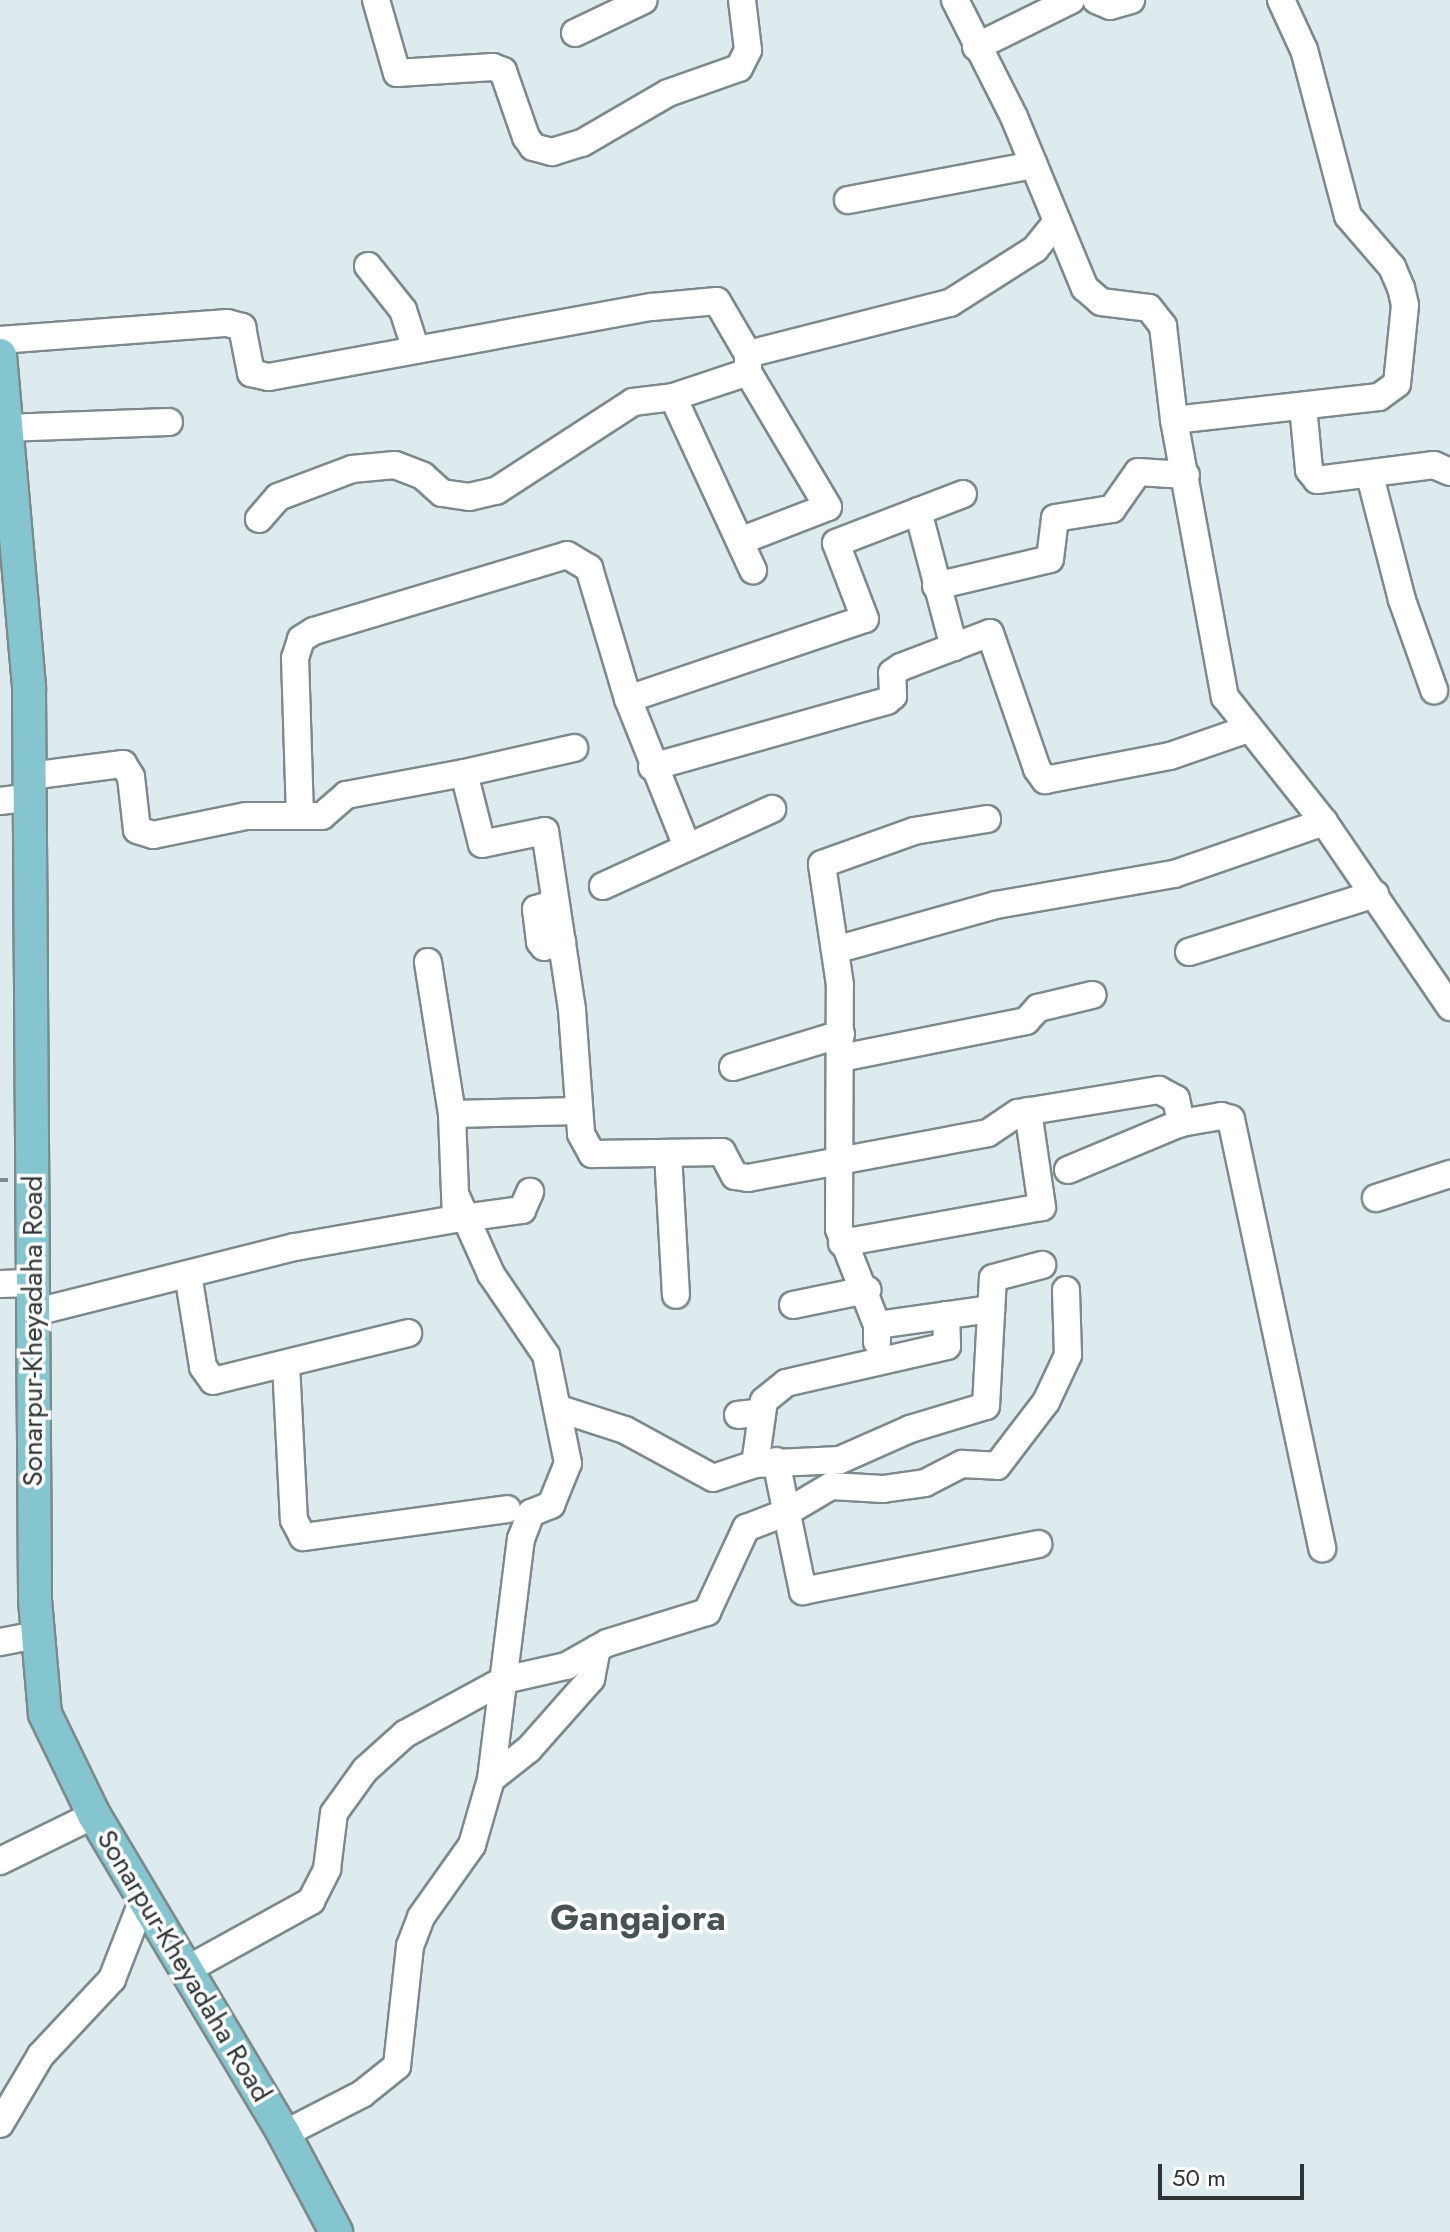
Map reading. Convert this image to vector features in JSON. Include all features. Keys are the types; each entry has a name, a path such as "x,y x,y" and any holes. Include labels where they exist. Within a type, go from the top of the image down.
{"main road":[{"name":"Sonarpur-Kheyadaha Road","path":"0,355 29,688 20,791 36,1635 45,1714 94,1815 284,2134 336,2232"}],"street":[{"path":"376,0 397,73 493,67 503,71 526,137 533,147 552,152 582,143 668,93 739,68 748,50 742,0"},
{"path":"575,33 644,0"},
{"path":"955,0 1034,165 1092,298 1149,308 1158,314 1217,671 1225,697 1324,822 1450,1007"},
{"path":"976,47 1071,0"},
{"path":"1096,0 1110,6 1131,0"},
{"path":"1174,420 1391,393 1397,384 1405,305 1392,267 1348,216 1304,50 1281,0"},
{"path":"848,200 1034,165"},
{"path":"259,519 278,497 352,469 395,465 423,476 442,493 469,497 496,491 633,402 673,397 748,363 950,303 1035,249 1057,222"},
{"path":"368,266 403,310 416,350"},
{"path":"0,340 235,324 245,334 246,367 259,377 652,307 717,301 828,507 740,541"},
{"path":"673,397 753,570"},
{"path":"1303,406 1309,470 1317,480 1370,476 1434,465 1450,472"},
{"path":"6,428 169,422"},
{"path":"936,586 1050,559 1055,518 1112,509 1138,472 1186,475"},
{"path":"1370,476 1402,600 1434,690"},
{"path":"628,699 865,619 836,543 963,494"},
{"path":"918,511 954,647"},
{"path":"300,816 295,648 314,631 567,555 589,568 628,699 652,767 686,844"},
{"path":"652,767 887,701 893,696 892,673 990,633 1037,769 1045,780 1170,756 1248,729"},
{"path":"20,791 123,764 131,777 137,830 143,835 246,816 329,814 337,800 358,791 464,773 574,748"},
{"path":"464,773 482,844 545,831 562,942 578,1111 585,1147 592,1154 722,1152 741,1179 988,1133 1010,1117 1028,1111 1159,1090 1176,1099 1181,1123"},
{"path":"603,886 686,844 772,809"},
{"path":"878,1361 877,1325 867,1290 842,1243 841,1046 835,950 820,874 826,858 914,831 987,819"},
{"path":"835,950 1010,902 1174,874 1324,822"},
{"path":"1189,952 1375,894"},
{"path":"284,2134 362,2094 397,2066 410,1946 421,1917 472,1845 491,1779 521,1539 531,1513 551,1505 568,1463 546,1355 491,1274 460,1211 452,1114 428,962"},
{"path":"733,1067 841,1046 1026,1021 1038,1008 1092,995"},
{"path":"452,1114 578,1111"},
{"path":"842,1243 1042,1207 1028,1111"},
{"path":"1068,1170 1181,1123 1221,1116 1231,1119 1236,1130 1322,1548"},
{"path":"668,1153 676,1295"},
{"path":"1376,1198 1450,1174"},
{"path":"0,1284 32,1298 188,1274 460,1211 522,1210 530,1192"},
{"path":"557,1408 625,1430 713,1478 765,1463 840,1460 910,1429 986,1406 993,1278 1042,1265"},
{"path":"188,1274 207,1376 225,1380 408,1333"},
{"path":"793,1305 867,1290"},
{"path":"188,1969 311,1901 327,1869 334,1813 365,1770 405,1734 504,1680 566,1666 597,1649 707,1612 746,1528 787,1512 831,1486 883,1489 925,1483 962,1464 997,1466 1046,1402 1068,1355 1066,1290"},
{"path":"877,1325 991,1309"},
{"path":"946,1315 947,1346 786,1383 750,1414 765,1463 787,1512 803,1591 1038,1544"},
{"path":"286,1364 294,1520 303,1537 507,1509"},
{"path":"0,1642 36,1635"},
{"path":"491,1779 529,1749 591,1679 597,1649"},
{"path":"0,1861 94,1815"},
{"path":"0,2124 41,2055 112,1979 144,1897"}],"district":[{"name":"Gangajora","path":"638,1918"}]}
